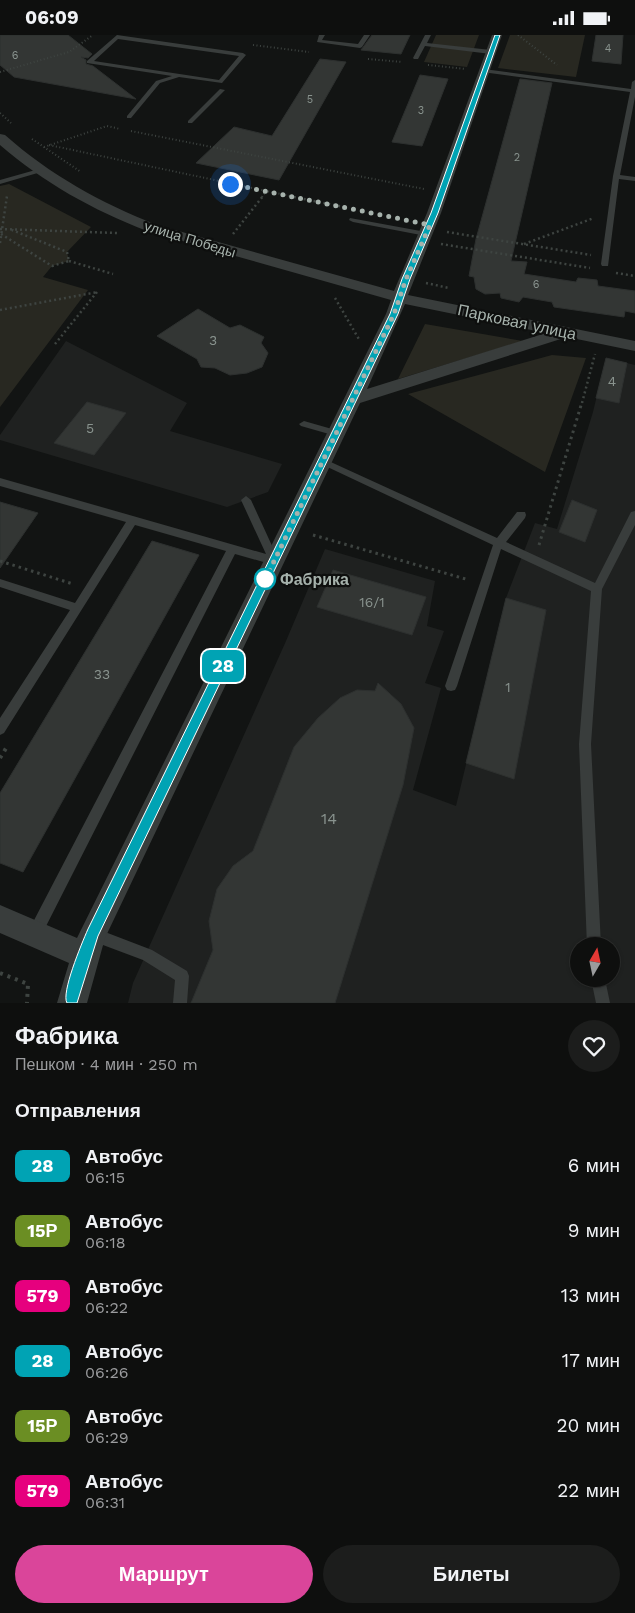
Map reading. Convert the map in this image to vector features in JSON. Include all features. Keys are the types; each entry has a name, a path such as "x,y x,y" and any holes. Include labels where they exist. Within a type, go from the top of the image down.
{"street":[{"path":"72,1003 89,945 394,314 426,234 497,35"},
{"name":"улица Победы","path":"0,138 39,171 81,197 120,216 152,228 400,298"},
{"name":"Парковая улица","path":"400,298 635,346"},
{"path":"353,399 564,333"},
{"path":"0,919 35,933 89,945"}],"lane":[{"path":"322,35 319,41 360,46 367,35"},
{"path":"416,58 428,35"},
{"path":"129,117 158,82 180,76 220,82 243,55 117,37 90,62 180,76"},
{"path":"423,44 491,52"},
{"path":"484,71 634,91"},
{"path":"605,265 616,176 635,82"},
{"path":"190,122 222,90"},
{"path":"0,182 39,171"},
{"path":"616,176 635,179"},
{"path":"353,220 426,234"},
{"path":"304,424 336,433"},
{"path":"322,461 596,589"},
{"path":"0,482 274,561"},
{"path":"246,500 274,561"},
{"path":"451,687 498,544 521,515"},
{"path":"594,937 584,744 596,589 635,515"},
{"path":"0,729 133,520"},
{"path":"35,933 232,549"},
{"path":"0,583 77,607"},
{"path":"89,945 147,955 182,976 180,1003"},
{"path":"600,987 603,1003"}],"path":[{"path":"0,72 69,52 93,35"},
{"path":"518,35 581,83"},
{"path":"246,44 311,52"},
{"path":"0,113 14,126"},
{"path":"44,147 106,126 441,193"},
{"path":"28,136 84,174"},
{"path":"48,145 348,208"},
{"path":"0,243 10,179"},
{"path":"240,238 231,236 266,191"},
{"path":"524,245 600,216"},
{"path":"1,229 117,233"},
{"path":"12,230 67,252 68,261"},
{"path":"444,231 593,256 594,248"},
{"path":"1,234 52,266 68,261 113,274"},
{"path":"440,243 596,269"},
{"path":"616,273 635,276"},
{"path":"0,309 98,292 55,344"},
{"path":"335,298 361,342"},
{"path":"534,560 569,449 596,351"},
{"path":"313,535 484,584"},
{"path":"0,561 89,589"},
{"path":"0,973 28,984 26,1003"}],"shaded area":[{"path":"436,35 479,35 467,67 424,62"},
{"path":"510,35 585,35 576,77 498,68"},
{"path":"9,184 91,227 67,252 69,261 52,266 43,277 88,290 0,407 0,186"},
{"path":"425,324 523,341 398,379"},
{"path":"66,341 187,403 170,431 282,464 268,492 227,507 0,440 0,435"},
{"path":"552,355 586,358 545,472 408,394"},
{"path":"606,358 635,365 635,1003 128,1003 133,983 286,641 325,549 435,581 427,626 444,631 425,683 441,688 413,790 456,806 506,598 535,523 557,529 593,412"}],"building":[{"path":"0,35 68,35 92,54 88,58 81,57 86,60 86,64 93,66 136,99 14,77 0,65"},
{"path":"372,35 410,35 401,54 361,50"},
{"path":"596,35 623,35 621,64 592,61"},
{"path":"320,59 346,62 279,180 196,163 234,127 272,136"},
{"path":"420,75 448,79 422,146 392,142"},
{"path":"520,79 552,83 511,261 527,262 524,274 576,282 578,278 597,280 598,286 635,291 635,313 625,311 624,317 554,307 552,302 523,297 519,302 501,298 500,293 485,294 476,289 474,277 469,276 476,239"},
{"path":"198,309 230,328 240,325 264,337 261,343 268,353 262,367 247,373 230,375 215,368 201,367 197,359 157,336"},
{"path":"606,358 627,363 619,403 596,398"},
{"path":"87,402 126,413 94,455 54,443"},
{"path":"572,500 597,510 585,542 559,532"},
{"path":"0,502 38,513 0,568"},
{"path":"152,541 199,555 23,872 0,863 0,793"},
{"path":"333,570 426,597 412,635 317,607"},
{"path":"506,598 546,610 514,779 466,763"},
{"path":"378,683 401,704 414,728 403,785 335,1003 191,1003 213,950 209,921 217,889 233,866 253,851 294,747 318,718 340,698 357,690 375,691"}],"bus line":[{"name":"28","path":"72,1003 92,934 394,314 406,279 434,213 497,35"}],"place":[{"name":"Фабрика","path":"265,579"}],"route":[{"path":"230,184 430,225 406,279 394,314 264,582 265,579"}]}
